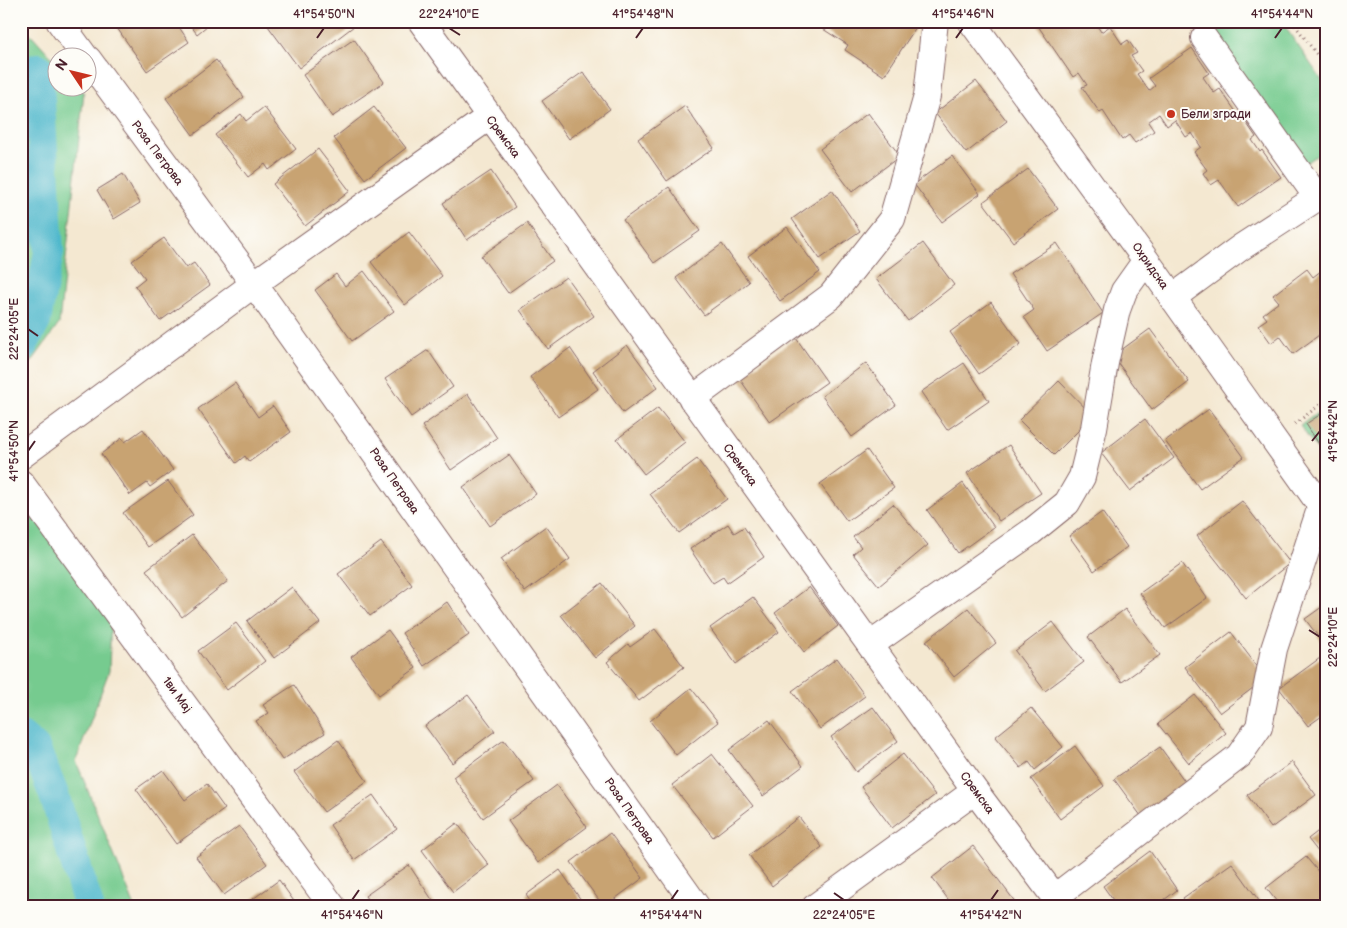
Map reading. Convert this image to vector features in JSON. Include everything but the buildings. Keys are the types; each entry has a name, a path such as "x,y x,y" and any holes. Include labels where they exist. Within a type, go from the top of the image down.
{"street":[{"name":"Роза Петрова","path":"59,21 79,48"},
{"name":"Сремска","path":"421,21 975,791 1058,902"},
{"path":"692,399 831,296 892,219 927,96 935,21"},
{"name":"Охридска","path":"971,21 1146,260 1323,510"},
{"path":"1172,298 1240,248 1321,195 1204,38"},
{"name":"Роза Петрова","path":"98,73 254,284 697,907"},
{"path":"21,456 254,284 489,117"},
{"path":"870,645 1031,532 1067,503 1082,477 1094,428 1105,363 1117,310 1124,291 1146,260"},
{"name":"1ви Мај","path":"21,483 334,907"},
{"path":"1058,902 1239,756 1259,726 1274,649 1323,510"},
{"path":"816,907 975,791"}],"path":[{"path":"1292,21 1326,67"},
{"path":"1295,424 1326,400"}],"green space":[{"path":"1204,21 1281,21 1326,86 1326,149 1304,164"},
{"path":"21,23 48,53 48,98 83,98 59,324 21,377"},
{"path":"1326,406 1326,462 1300,426"},
{"path":"21,457 40,524 111,617 109,671 76,761 135,907 21,907"}],"waterway":[{"path":"21,349 36,321 49,252 38,68"},
{"path":"21,736 35,748 53,792 89,907"}],"place":[{"name":"Бели згради","path":"1171,114"}]}
